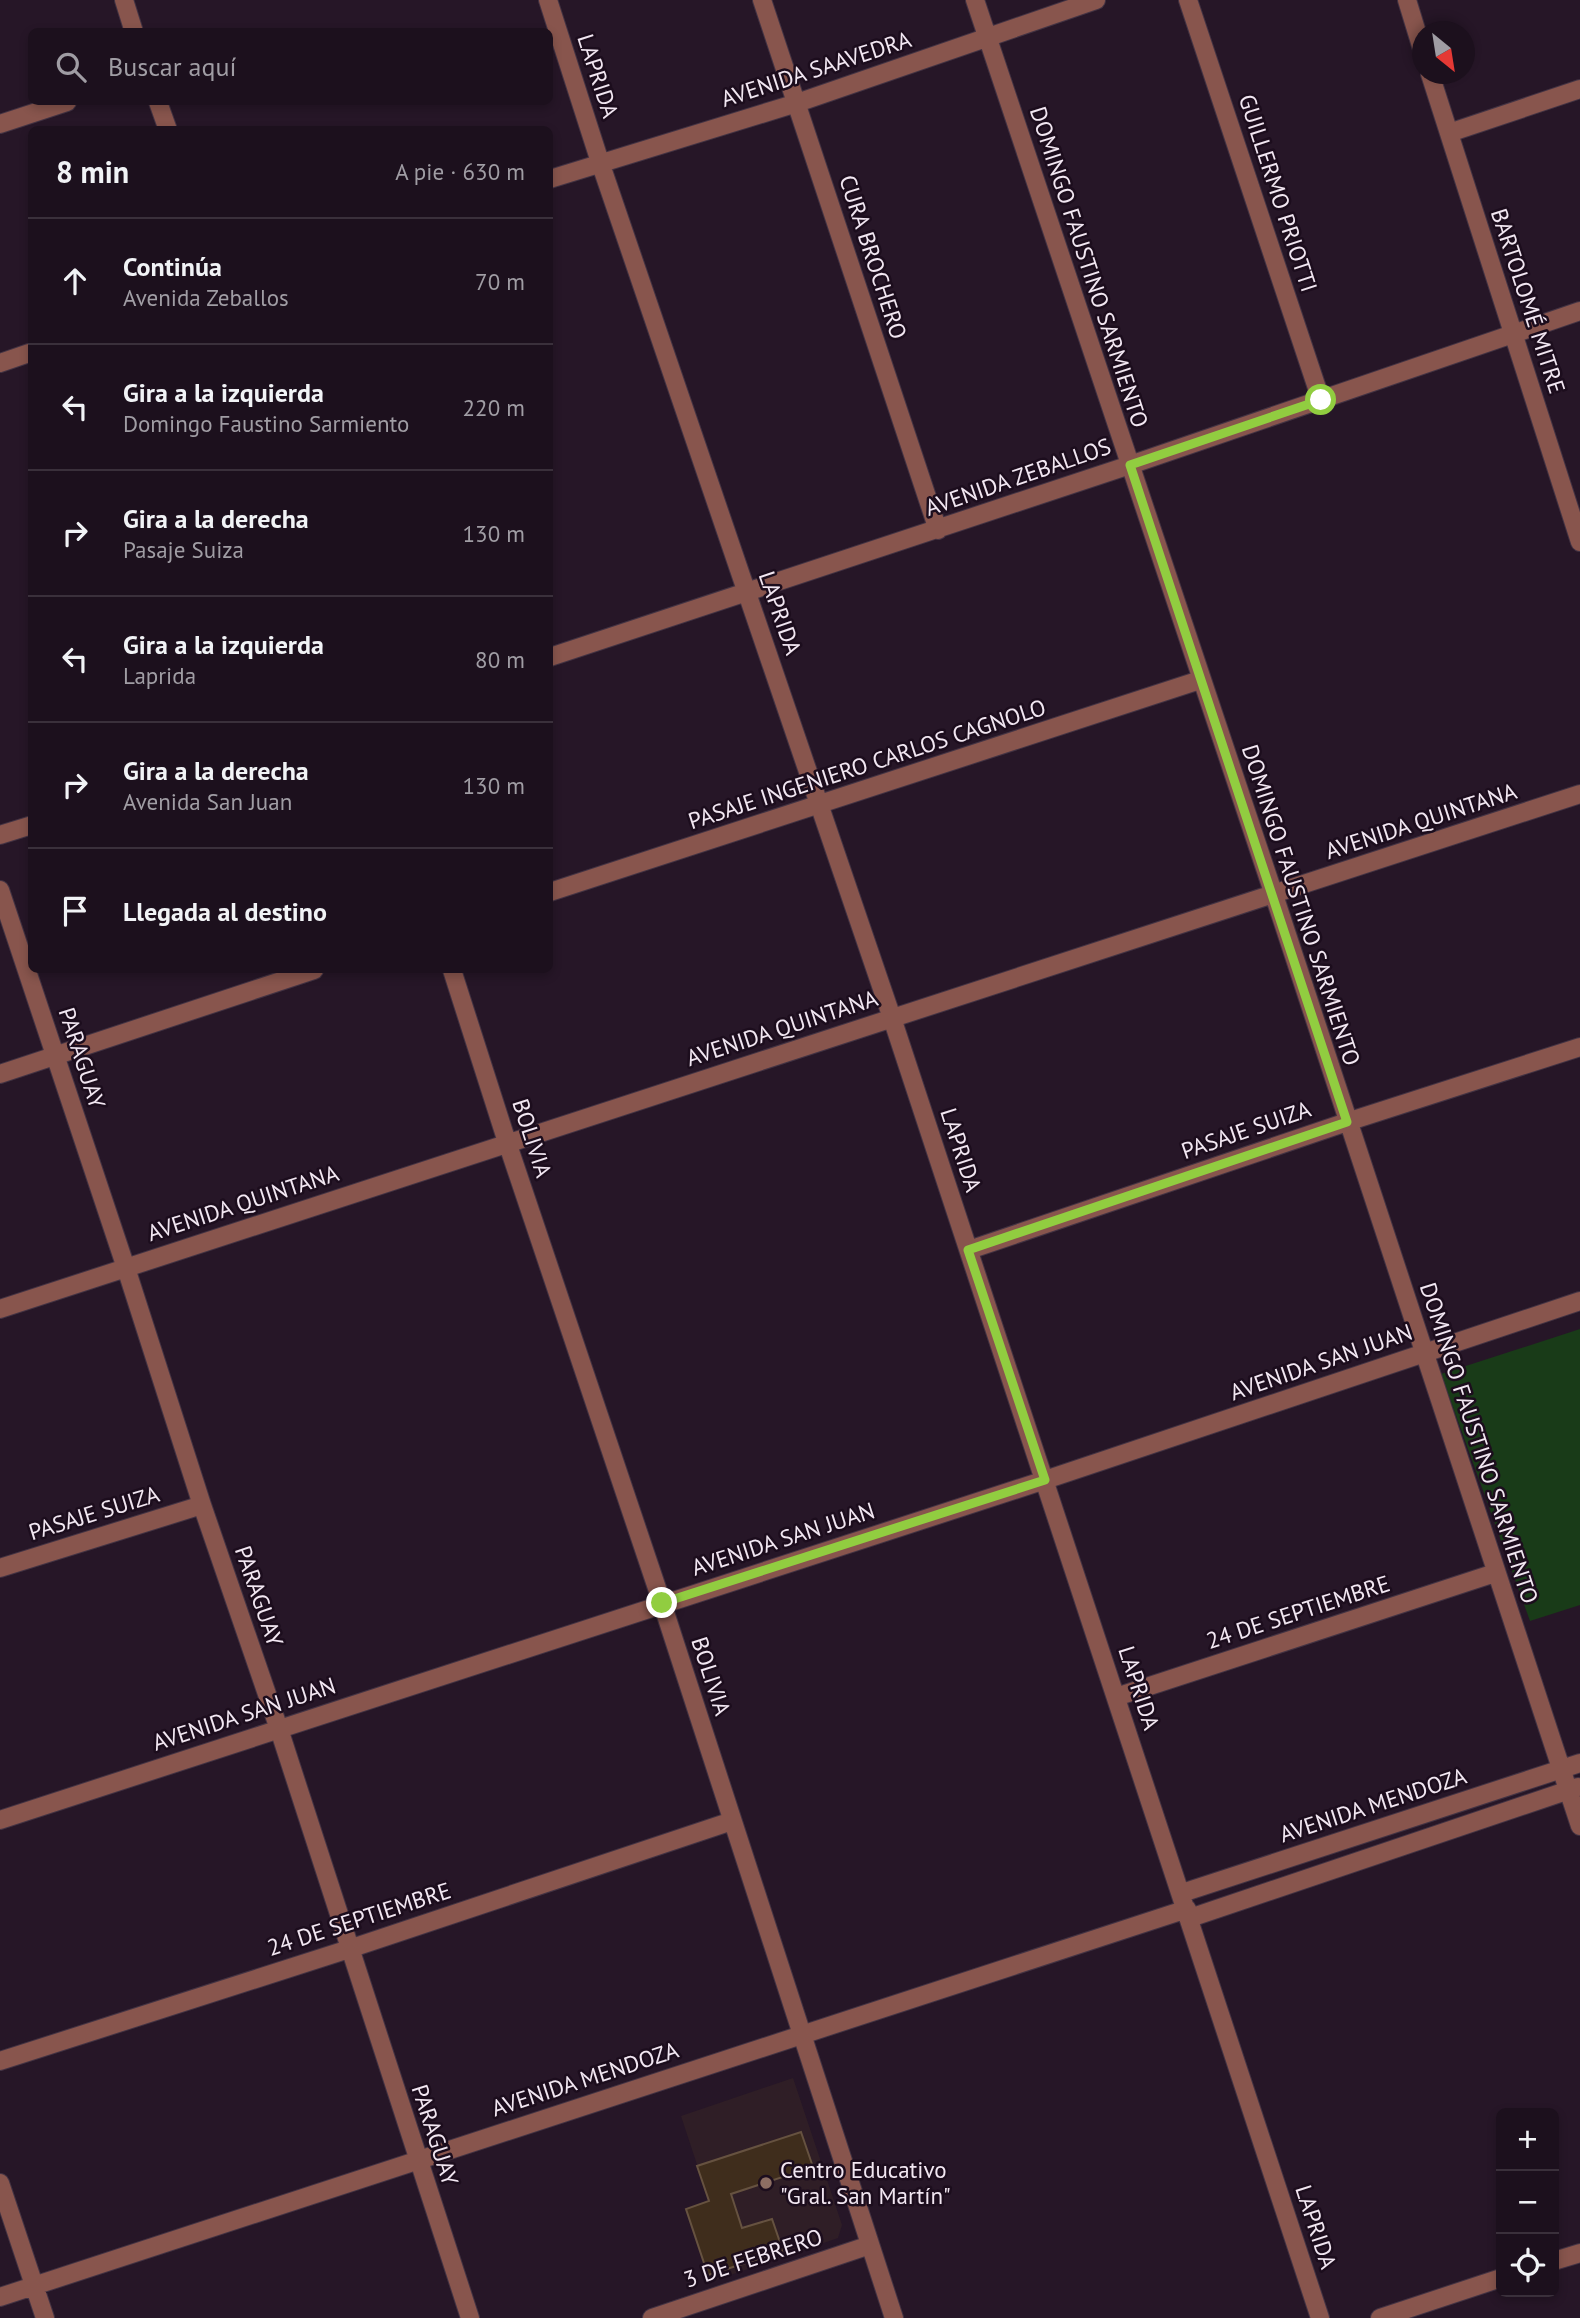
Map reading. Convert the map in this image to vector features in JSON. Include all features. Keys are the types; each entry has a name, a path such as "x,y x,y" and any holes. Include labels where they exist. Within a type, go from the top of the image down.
{"street":[{"path":"124,0 133,28"},
{"name":"LAPRIDA","path":"548,0 600,162 892,1018 1320,2318"},
{"name":"CURA BROCHERO","path":"762,0 938,530"},
{"name":"DOMINGO FAUSTINO SARMIENTO","path":"975,0 1274,895 1495,1573 1561,1769 1574,1789 1580,1826"},
{"name":"AVENIDA SAAVEDRA","path":"553,178 797,103 1096,0"},
{"name":"GUILLERMO PRIOTTI","path":"1188,0 1321,400"},
{"path":"1407,0 1414,21"},
{"name":"BARTOLOMÉ MITRE","path":"1433,84 1580,542"},
{"path":"1449,133 1580,89"},
{"path":"0,124 58,105"},
{"path":"159,105 167,126"},
{"name":"AVENIDA ZEBALLOS","path":"553,656 938,530 1580,311"},
{"path":"0,363 28,353"},
{"name":"PASAJE INGENIERO CARLOS CAGNOLO","path":"553,891 1200,680"},
{"name":"AVENIDA QUINTANA","path":"0,1309 1580,794"},
{"path":"0,835 28,826"},
{"name":"PARAGUAY","path":"0,890 202,1505 279,1729 470,2318"},
{"path":"0,1074 305,973"},
{"name":"BOLIVIA","path":"453,973 662,1603 894,2318"},
{"name":"PASAJE SUIZA","path":"968,1250 1347,1122 1580,1047"},
{"name":"AVENIDA SAN JUAN","path":"0,1820 1045,1480 1580,1301"},
{"name":"PASAJE SUIZA","path":"0,1568 202,1505"},
{"name":"24 DE SEPTIEMBRE","path":"1116,1697 1495,1573"},
{"name":"AVENIDA MENDOZA","path":"1186,1907 1580,1763"},
{"name":"AVENIDA MENDOZA","path":"0,2297 1186,1907 1574,1789"},
{"name":"24 DE SEPTIEMBRE","path":"0,2061 349,1949 732,1821"},
{"path":"0,2183 45,2318"},
{"name":"3 DE FEBRERO","path":"652,2318 870,2245"},
{"path":"1559,2259 1580,2253"},
{"path":"1380,2318 1496,2280"}],"shaded area":[{"name":"Centro Educativo \"Gral. San Martín\"","path":"793,2078 842,2225 838,2238 710,2282 686,2209 709,2201 681,2116"}],"green space":[{"path":"1580,1329 1580,1605 1530,1621 1441,1374"}],"building":[{"path":"801,2132 813,2167 731,2194 742,2228 772,2219 783,2251 708,2275 686,2209 709,2201 697,2166"}],"place":[{"name":"Centro Educativo \"Gral. San Martín\"","path":"766,2183"}],"route":[{"path":"662,1603 1045,1480 968,1250 1347,1122 1130,465 1321,400"}]}
